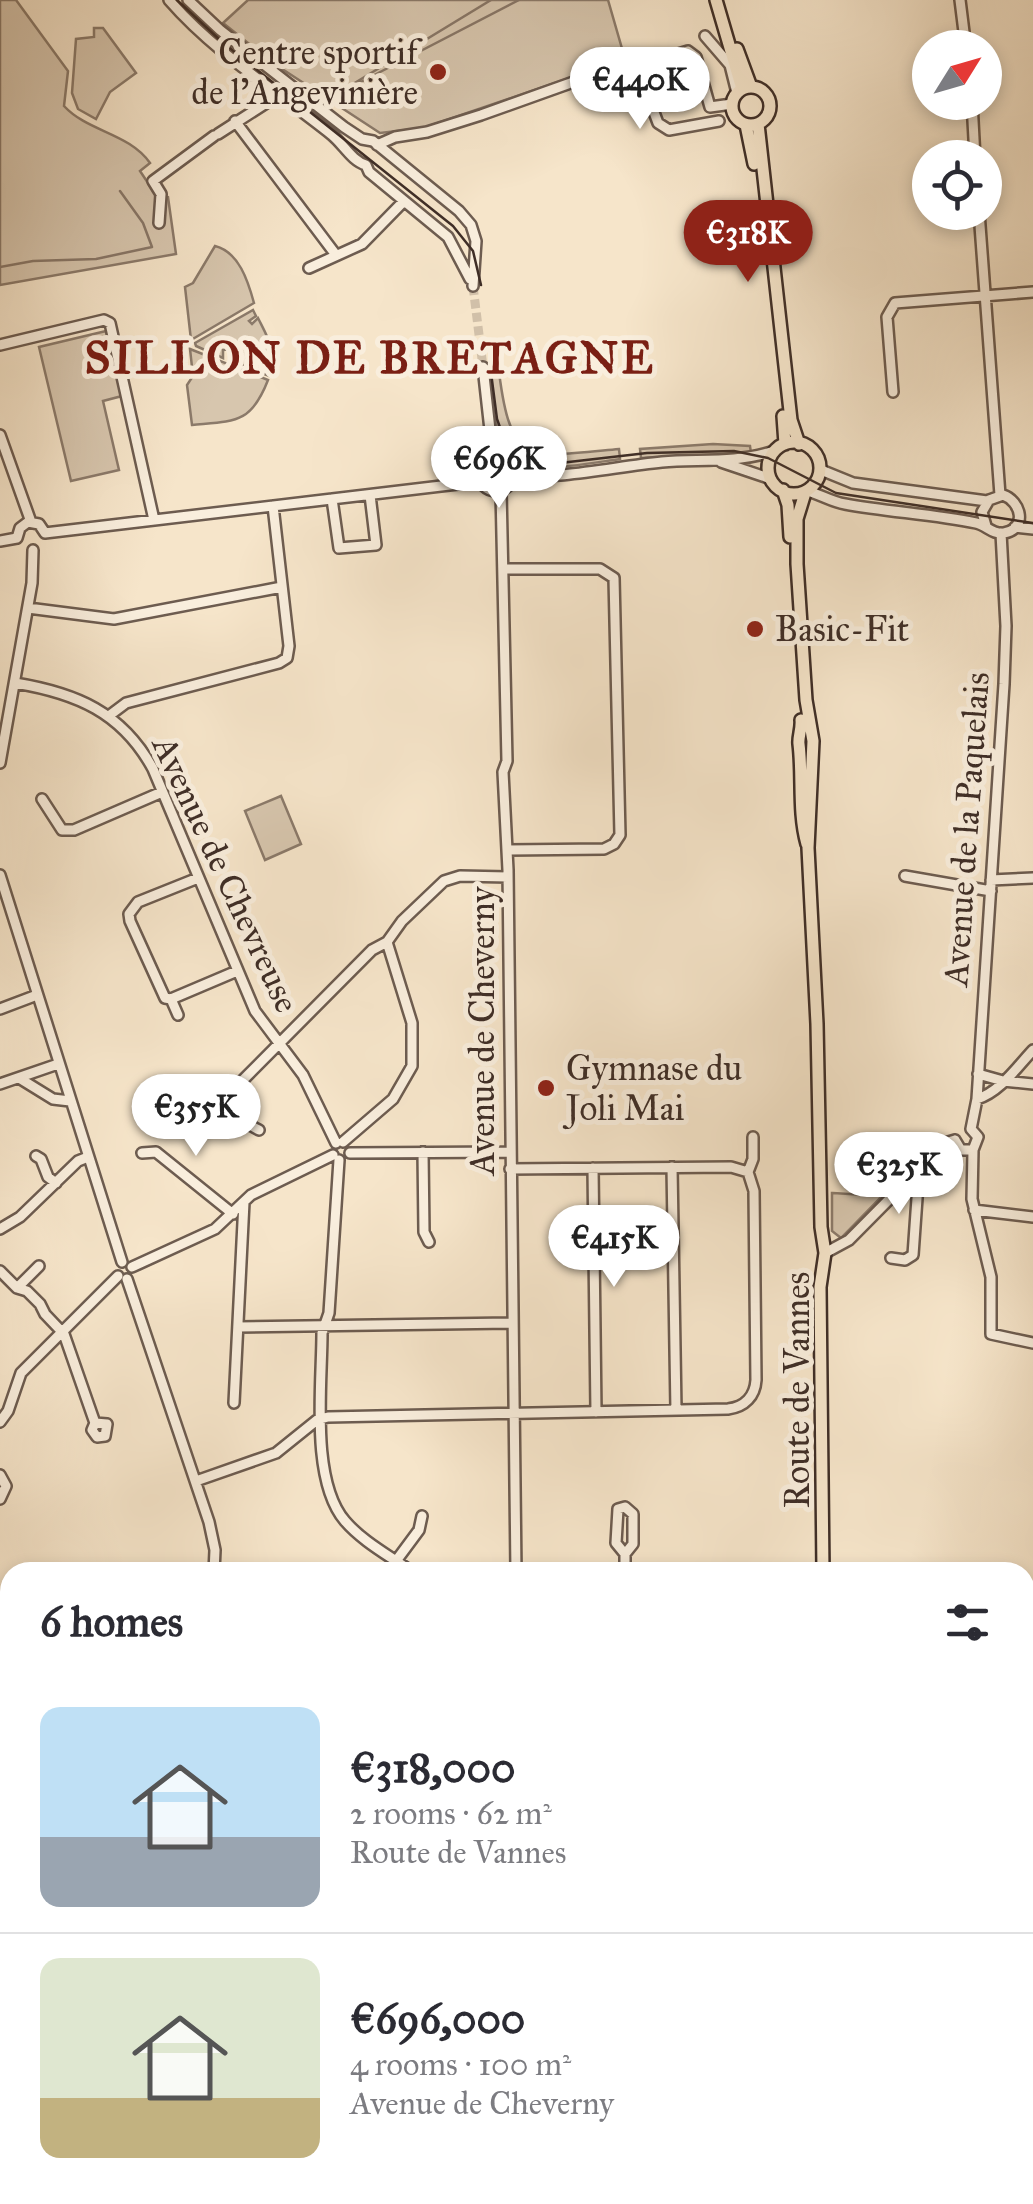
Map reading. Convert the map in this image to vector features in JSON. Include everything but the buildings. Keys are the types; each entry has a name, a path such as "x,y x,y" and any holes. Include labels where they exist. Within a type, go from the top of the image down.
{"main road":[{"path":"720,0 740,93 735,116 752,124"},
{"path":"740,93 762,90 770,102 769,114 752,124"},
{"path":"752,124 784,444"},
{"path":"752,124 791,420 799,444"},
{"path":"784,444 799,444 814,454 821,470 816,484 807,492 783,490 766,466 771,452 784,444"},
{"name":"Route de Vannes","path":"783,490 789,514 806,741"},
{"name":"Route de Vannes","path":"807,492 797,519 796,564 806,741 803,829 808,848 816,1006 820,1228 826,1253 820,1287 824,1562"}],"street":[{"path":"168,0 439,229 456,248 474,286 476,241 471,225 459,210 220,30 188,0"},
{"path":"960,0 964,30"},
{"path":"378,147 395,137 428,132 636,61 652,62 688,50 696,57 710,107 740,93 730,65 705,36"},
{"path":"652,62 643,83 654,118 668,130 719,121"},
{"path":"615,68 643,83"},
{"path":"159,223 161,194 153,181 236,120 277,96"},
{"path":"236,120 336,255"},
{"path":"353,156 354,147 362,140"},
{"path":"366,166 377,160 378,147"},
{"path":"309,268 362,244 404,202"},
{"path":"980,230 1000,495"},
{"path":"893,392 887,317 895,303 1033,292"},
{"path":"0,345 104,320 110,322 154,520"},
{"path":"484,367 494,457"},
{"path":"0,435 31,522"},
{"path":"513,476 718,461 771,452"},
{"path":"479,478 482,464 494,457 506,460 513,476"},
{"path":"718,461 771,478"},
{"path":"821,470 853,483 987,501 1000,495 1033,512"},
{"path":"479,478 489,490 501,491 513,476"},
{"path":"45,533 479,478"},
{"name":"Avenue de Cheverny","path":"501,491 516,1562"},
{"path":"807,492 842,504 986,526 1001,533 1015,527 1033,529"},
{"path":"332,499 339,548 376,544 370,494"},
{"path":"986,526 982,512 987,501"},
{"path":"110,715 126,703 284,661 289,651 273,506"},
{"path":"1015,527 1020,516 1018,506"},
{"path":"31,522 39,524 45,533 42,544 32,550 22,547 17,538 21,526 31,522"},
{"name":"Avenue de la Paquelais","path":"971,1128 977,1099 1005,646 1001,533"},
{"path":"0,541 17,538"},
{"path":"0,764 33,578 32,550"},
{"path":"503,569 600,569 614,578 620,816 620,835 604,849 508,850"},
{"path":"28,608 114,619 282,588"},
{"name":"Avenue de Chevreuse","path":"14,682 60,691 110,715 144,754 255,1011 303,1075 350,1154"},
{"path":"42,799 62,830 74,830 162,792"},
{"path":"0,874 88,1157 132,1274 122,1278 62,1331 21,1373 0,1422"},
{"path":"259,1130 234,1108 234,1094 278,1044 372,950 387,942 402,921 444,881 460,876 508,877"},
{"path":"905,876 991,886 1033,878"},
{"path":"178,1015 171,998 160,992 129,914 138,902 198,878"},
{"path":"387,942 412,1023 414,1058 398,1093 332,1149 336,1158 331,1295 322,1333 324,1475 333,1504 358,1534 396,1561 419,1530 422,1516"},
{"path":"171,998 237,971"},
{"path":"0,1009 37,996"},
{"path":"977,1099 1004,1081 1033,1050"},
{"path":"0,1084 58,1064"},
{"path":"31,1086 38,1071"},
{"path":"978,1074 1033,1084"},
{"path":"18,1078 58,1101 70,1101"},
{"path":"826,1253 849,1240 945,1143 955,1140 960,1130 971,1128 978,1137 972,1150 974,1210 991,1277 990,1334 1033,1344"},
{"path":"196,1482 276,1453 322,1418 734,1408 745,1402 756,1386 754,1191 748,1172 753,1159 753,1136"},
{"path":"955,1140 961,1150 972,1150"},
{"path":"142,1153 156,1152 242,1228"},
{"path":"424,1152 424,1232 430,1242"},
{"path":"213,1562 212,1533 196,1482 116,1268 192,1241 230,1218 244,1202 336,1158 350,1154 509,1152"},
{"path":"36,1156 42,1159 48,1177 56,1183"},
{"path":"0,1228 20,1217 78,1161 88,1157"},
{"path":"510,1169 731,1167 748,1172"},
{"path":"593,1168 596,1412"},
{"path":"672,1168 676,1410"},
{"path":"891,1258 905,1260 914,1255 919,1170"},
{"path":"234,1403 244,1202"},
{"path":"974,1210 1033,1218"},
{"path":"17,1288 40,1266"},
{"path":"0,1271 17,1288 27,1291 62,1331 95,1423"},
{"path":"238,1327 511,1323"},
{"path":"0,1475 6,1486 0,1499"},
{"path":"625,1554 616,1544 615,1516 618,1509 625,1507 632,1514 633,1544 625,1554 625,1562"}],"shaded area":[{"path":"0,0 16,0 68,71 64,106 85,122 131,145 150,163 140,171 156,195 168,197 176,254 0,285"},
{"name":"Centre sportif de l'Angevinière","path":"248,0 608,0 625,59 423,128 380,133 273,63 223,23"},
{"path":"94,28 103,28 136,73 110,92 96,119 78,109 72,93 76,39 94,37"},
{"path":"215,246 236,261 254,303 191,340 185,287 193,283"},
{"path":"253,310 256,316 249,321 252,324 258,318 271,347 269,376 236,363 234,349 223,350 223,358 195,343"},
{"path":"106,331 122,396 103,401 119,470 71,481 39,347"},
{"path":"190,349 268,380 248,413 230,421 192,425 187,385 193,376"},
{"path":"498,364 509,422 528,448 562,454 619,449 620,459 555,468 518,462 506,450 492,403 487,365"},
{"path":"713,444 750,446 751,453 641,458 640,449"},
{"path":"281,796 301,844 265,860 245,811"},
{"path":"832,1193 882,1196 841,1238 832,1231"}],"waterway":[{"path":"491,0 330,98 519,0"},
{"path":"0,267 33,261 96,259 152,247 143,223 120,191"}],"tunnel":[{"path":"473,286 483,367"}],"tram line":[{"path":"177,0 221,41 453,226 473,251 481,285"},
{"path":"490,365 502,433 520,453 539,461 560,463 647,453 734,451 768,458 836,493 1033,523"}],"place":[{"name":"Centre sportif de l'Angevinière","path":"438,72"},
{"name":"Basic-Fit","path":"755,629"},
{"name":"Gymnase du Joli Mai","path":"546,1088"}],"district":[{"name":"SILLON DE BRETAGNE","path":"370,357"}]}
